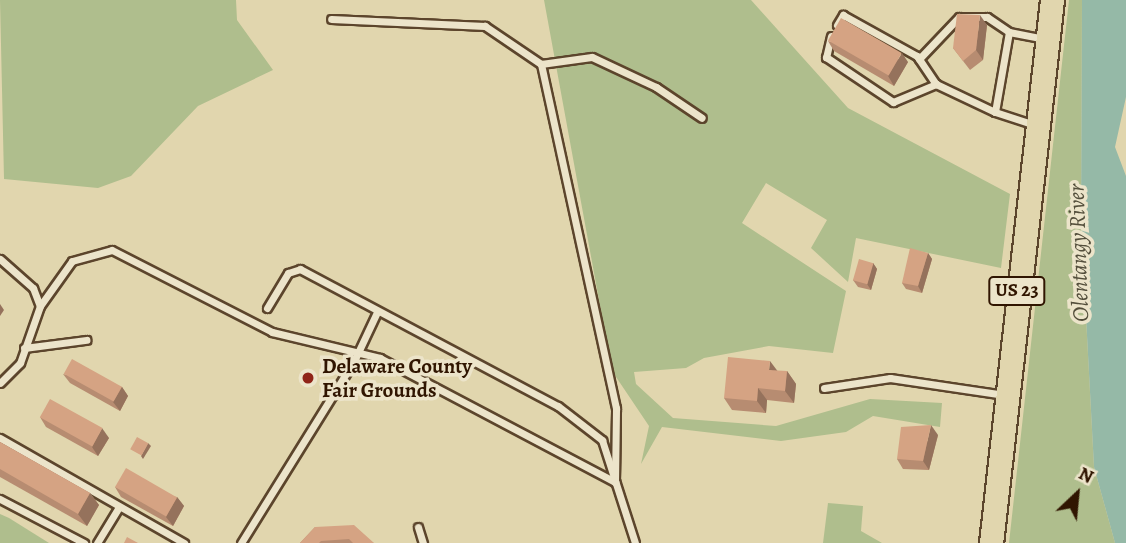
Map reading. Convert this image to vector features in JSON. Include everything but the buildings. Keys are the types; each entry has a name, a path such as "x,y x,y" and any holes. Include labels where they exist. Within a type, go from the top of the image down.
{"highway":[{"name":"US 23","path":"991,543 1035,125 1052,0"}],"lane":[{"path":"936,84 893,102 840,72 826,57 826,44 843,15 919,59 936,84 995,111 1035,125"},
{"path":"919,59 959,17 987,17 1009,32 1046,39"},
{"path":"331,19 485,26 541,64 592,57 656,87 702,118"},
{"path":"995,111 1009,32"},
{"path":"541,64 616,408 615,482"},
{"path":"0,383 24,348 40,306 72,261 112,250 272,332 306,344 358,348 615,482"},
{"path":"0,259 33,288 40,306"},
{"path":"267,308 288,273 300,269 581,421 601,440 635,543"},
{"path":"241,543 377,312"},
{"path":"24,348 86,340"},
{"path":"824,388 890,378 1006,395"},
{"path":"0,438 184,543"},
{"path":"0,499 84,543"},
{"path":"97,543 119,507"},
{"path":"418,527 423,543"}],"shaded area":[{"path":"0,0 236,0 237,20 273,70 198,106 131,176 98,188 4,179"},
{"path":"544,0 751,0 848,108 1010,194 1001,268 856,238 848,282 811,248 827,220 766,183 742,223 846,291 833,353 769,346 704,358 686,368 634,372 636,384 673,418 776,426 870,399 942,403 940,427 873,416 846,432 781,441 662,427 641,464 649,426 612,371"},
{"path":"1069,0 1082,0 1081,223 1094,467 1115,543 1009,543"},
{"path":"1082,0 1126,0 1126,97 1115,147 1126,176 1126,543 1115,543 1094,467 1081,223"},
{"path":"828,503 863,506 861,531 882,543 823,543"},
{"path":"0,514 9,518 49,543 0,543"}],"place":[{"name":"Delaware County Fair Grounds","path":"308,378"}],"water label":[{"name":"Olentangy River","path":"1079,253"}]}
